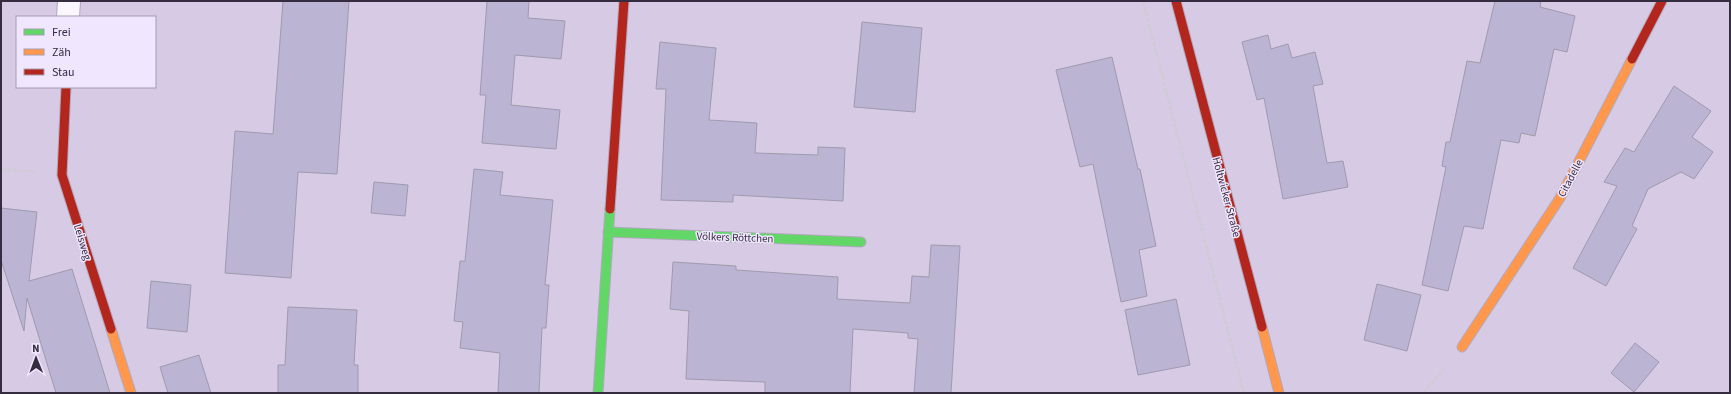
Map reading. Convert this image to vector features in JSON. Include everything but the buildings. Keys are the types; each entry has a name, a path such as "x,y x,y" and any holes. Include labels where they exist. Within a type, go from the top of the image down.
{"street":[{"path":"68,16 69,1"},
{"path":"598,393 624,1"},
{"name":"Holtwicker Straße","path":"1176,1 1279,393"},
{"name":"Citadelle","path":"1462,347 1560,198 1662,1"},
{"name":"Leisweg","path":"66,88 62,175 131,393"},
{"name":"Völkers Röttchen","path":"608,232 862,242"}],"path":[{"path":"1143,1 1244,393"}],"traffic: fast":[{"path":"598,393 610,209"},
{"path":"608,232 861,242"}],"traffic: slow":[{"path":"1462,347 1560,198 1632,59"},
{"path":"1262,327 1279,393"},
{"path":"111,329 131,393"}],"traffic: jam":[{"path":"610,209 624,1"},
{"path":"1176,1 1262,327"},
{"path":"1632,59 1662,1"},
{"path":"66,88 62,175 111,329"}]}
